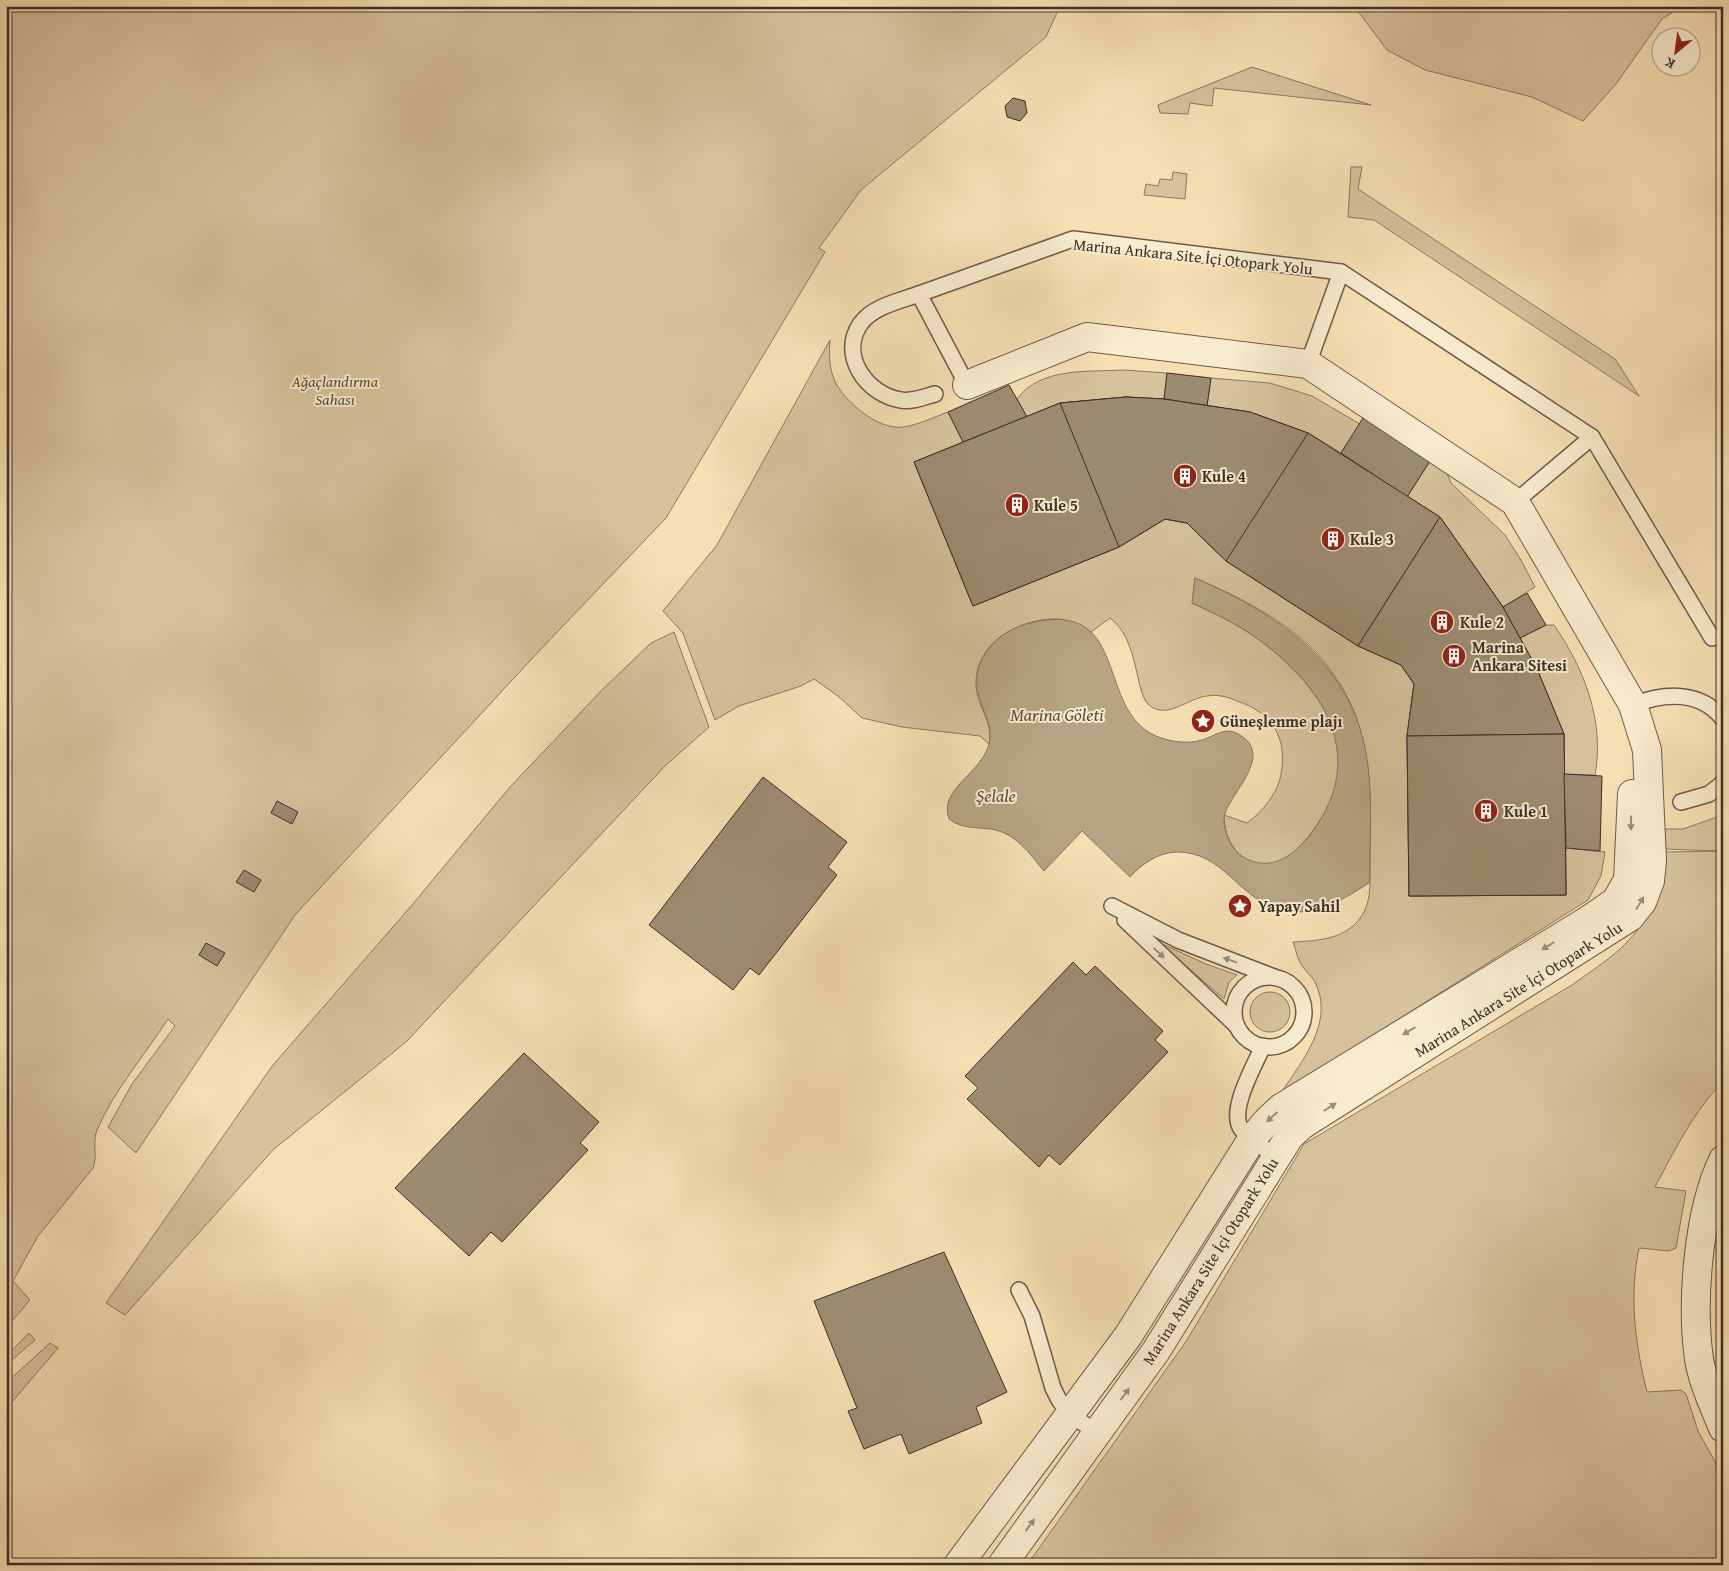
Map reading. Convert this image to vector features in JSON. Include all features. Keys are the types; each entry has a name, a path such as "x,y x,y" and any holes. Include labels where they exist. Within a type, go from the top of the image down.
{"street":[{"name":"Marina Ankara Site İçi Otopark Yolu","path":"967,385 1087,337 1308,364 1514,502 1632,705 1647,750 1652,861 1650,881 1642,902 1630,917 1302,1125 1289,1137 1275,1156 1156,1351 1002,1565"},
{"path":"958,1565 1128,1336 1252,1139 1267,1121 1282,1108 1579,927 1616,901 1628,880 1631,854 1632,705"},
{"path":"1723,1160 1713,1183 1706,1209 1695,1323 1700,1361 1711,1400 1723,1428"}],"lane":[{"name":"Marina Ankara Site İçi Otopark Yolu","path":"967,385 919,294 1073,239 1341,272 1592,437 1712,638"},
{"path":"1308,364 1341,272"},
{"path":"919,294 885,306 862,322 854,336 855,362 867,383 888,397 903,401 935,394"},
{"path":"1514,502 1592,437"},
{"path":"1632,705 1653,697 1680,696 1702,702 1713,708 1723,719"},
{"path":"1682,802 1710,794 1723,783"},
{"path":"1112,906 1178,940 1275,978 1287,982 1296,990 1302,1000 1303,1024 1287,1042 1276,1046 1263,1046 1252,1043 1243,1036 1237,1026 1112,906"},
{"path":"1237,1026 1235,1005 1245,986 1264,977 1275,978"},
{"path":"1263,1046 1238,1107 1237,1120 1241,1129 1275,1156"},
{"path":"1020,1290 1042,1342 1053,1388 1059,1400 1070,1414 1097,1433"}],"green space":[{"name":"Ağaçlandırma Sahası","path":"6,6 1060,6 1046,37 861,190 819,248 825,252 666,518 540,650 295,915 136,1153 108,1127 132,1084 175,1026 168,1019 104,1115 95,1139 93,1168 38,1236 13,1281 30,1300 6,1328"},
{"path":"1354,6 1683,6 1662,19 1656,28 1652,28 1652,33 1616,84 1583,121 1532,97 1425,70 1387,50"},
{"path":"1252,67 1371,105 1214,88 1212,106 1190,103 1188,114 1160,113 1158,105"},
{"path":"1351,167 1362,167 1358,189 1615,359 1639,396 1374,220 1348,217"},
{"path":"1173,172 1187,174 1185,199 1144,195 1146,184 1158,186 1160,179 1172,180"},
{"path":"830,340 830,365 838,387 853,404 873,419 893,427 903,427 920,423 948,412 963,442 915,462 973,606 1119,547 1165,519 1187,523 1226,561 1358,646 1401,665 1414,684 1407,736 1409,896 1566,895 1566,848 1605,852 1601,876 1588,900 1281,1093 1298,1068 1313,1040 1319,1026 1321,1012 1320,997 1315,982 1301,965 1293,942 1325,939 1348,930 1357,922 1366,907 1370,886 1369,779 1365,748 1359,724 1344,691 1329,668 1316,653 1285,626 1250,604 1195,578 1192,603 1243,629 1278,655 1295,672 1325,710 1334,731 1340,753 1339,774 1336,786 1329,804 1316,827 1293,853 1278,862 1270,864 1250,862 1242,857 1231,843 1227,834 1224,815 1247,823 1264,808 1273,795 1277,788 1283,761 1279,738 1274,728 1268,719 1259,712 1223,696 1211,695 1164,710 1150,706 1141,690 1127,639 1110,618 1091,632 1076,624 1059,619 1031,622 1004,634 993,644 984,655 978,667 976,682 978,698 989,728 989,744 980,736 902,727 862,718 838,696 814,679 801,686 739,706 715,720 683,633 663,611 717,545"},
{"path":"1124,370 1167,373 1164,399 1126,397 1060,403 1027,417 1017,399 1038,381 1052,376 1066,373"},
{"path":"1211,378 1270,383 1312,396 1360,424 1341,453 1308,433 1250,412 1207,406"},
{"path":"1430,461 1446,471 1451,483 1505,535 1535,587 1503,607 1440,517 1407,497"},
{"path":"1546,625 1554,625 1565,642 1583,677 1590,696 1597,735 1595,775 1564,774 1537,669 1520,638"},
{"path":"674,632 709,727 666,765 406,1042 274,1149 125,1315 106,1303 273,1065 412,905 510,787 602,690 651,643"},
{"path":"1723,815 1723,1082 1694,1118 1655,1187 1686,1191 1676,1248 1669,1251 1639,1248 1634,1284 1634,1302 1639,1356 1647,1392 1681,1390 1686,1394 1698,1431 1723,1476 1723,1565 1027,1565 1187,1340 1304,1144 1572,985 1604,962 1633,936 1640,925 1652,899 1665,852 1722,851 1663,849 1665,829 1683,829"},
{"path":"1160,943 1206,964 1237,975 1229,982 1224,999"},
{"path":"1270,992 1284,998 1290,1012 1284,1026 1270,1032 1256,1026 1250,1012 1256,998"},
{"path":"29,1333 35,1340 6,1365 6,1356"},
{"path":"50,1343 58,1348 6,1409 6,1383"}],"water":[{"name":"Marina Göleti","path":"1195,578 1259,610 1287,630 1313,652 1334,677 1351,706 1363,739 1369,776 1371,816 1369,883 1349,896 1328,906 1305,912 1293,912 1266,905 1219,867 1207,859 1193,854 1176,852 1162,854 1145,864 1130,877 1082,831 1044,871 1021,844 1007,834 990,829 964,826 949,819 947,806 952,795 980,762 987,750 990,736 987,719 977,689 977,675 982,659 990,646 1015,628 1030,623 1061,620 1083,626 1097,639 1107,657 1123,699 1134,718 1150,733 1168,740 1189,742 1232,731 1248,741 1253,751 1252,761 1248,772 1229,804 1224,818 1224,826 1229,841 1233,848 1243,857 1260,863 1276,862 1296,850 1312,832 1330,802 1337,773 1336,744 1328,717 1313,692 1293,669 1269,648 1237,625 1192,603"}],"building":[{"path":"1100,6 1117,6 1113,11"},
{"path":"1013,98 1025,101 1027,113 1020,121 1007,117 1005,106"},
{"path":"1167,373 1211,378 1207,406 1164,399"},
{"path":"1009,385 1027,417 963,442 948,412"},
{"name":"Kule 4","path":"1126,397 1164,399 1250,412 1308,433 1226,561 1187,523 1165,519 1119,547 1060,403"},
{"name":"Marina Ankara Sitesi","path":"1126,397 1164,399 1250,412 1308,433 1440,517 1503,607 1537,669 1564,734 1566,895 1409,896 1407,736 1414,684 1401,665 1358,646 1226,561 1187,523 1165,519 1119,547 973,606 914,462 1060,403"},
{"name":"Kule 5","path":"1060,403 1119,547 973,606 914,462"},
{"path":"1363,418 1430,461 1407,497 1341,453"},
{"name":"Kule 3","path":"1308,433 1440,517 1358,646 1226,561"},
{"name":"Kule 2","path":"1440,517 1503,607 1537,669 1564,734 1407,736 1414,684 1401,665 1358,646"},
{"path":"1527,593 1546,625 1520,638 1503,607"},
{"name":"Kule 1","path":"1564,734 1566,895 1409,896 1407,736"},
{"path":"1564,774 1602,776 1600,851 1566,848"},
{"path":"763,777 847,842 828,867 837,875 759,975 750,968 733,990 649,925"},
{"path":"277,801 298,812 292,824 271,813"},
{"path":"244,870 261,880 254,892 236,882"},
{"path":"206,943 225,953 217,966 199,955"},
{"path":"1073,962 1086,975 1095,966 1163,1031 1155,1040 1168,1052 1060,1165 1049,1155 1039,1167 967,1099 978,1088 965,1076"},
{"path":"524,1053 599,1122 580,1143 588,1150 502,1242 491,1232 469,1256 395,1188"},
{"path":"944,1252 1007,1392 976,1407 982,1423 909,1454 901,1434 864,1449 848,1411 857,1408 814,1301"}],"place":[{"name":"Kule 4","path":"1185,476"},
{"name":"Kule 5","path":"1017,505"},
{"name":"Kule 3","path":"1333,539"},
{"name":"Kule 2","path":"1442,622"},
{"name":"Marina Ankara Sitesi","path":"1454,656"},
{"name":"Güneşlenme plajı","path":"1203,721"},
{"name":"Kule 1","path":"1486,811"},
{"name":"Yapay Sahil","path":"1240,906"}],"water label":[{"name":"Şelale","path":"996,796"}]}
